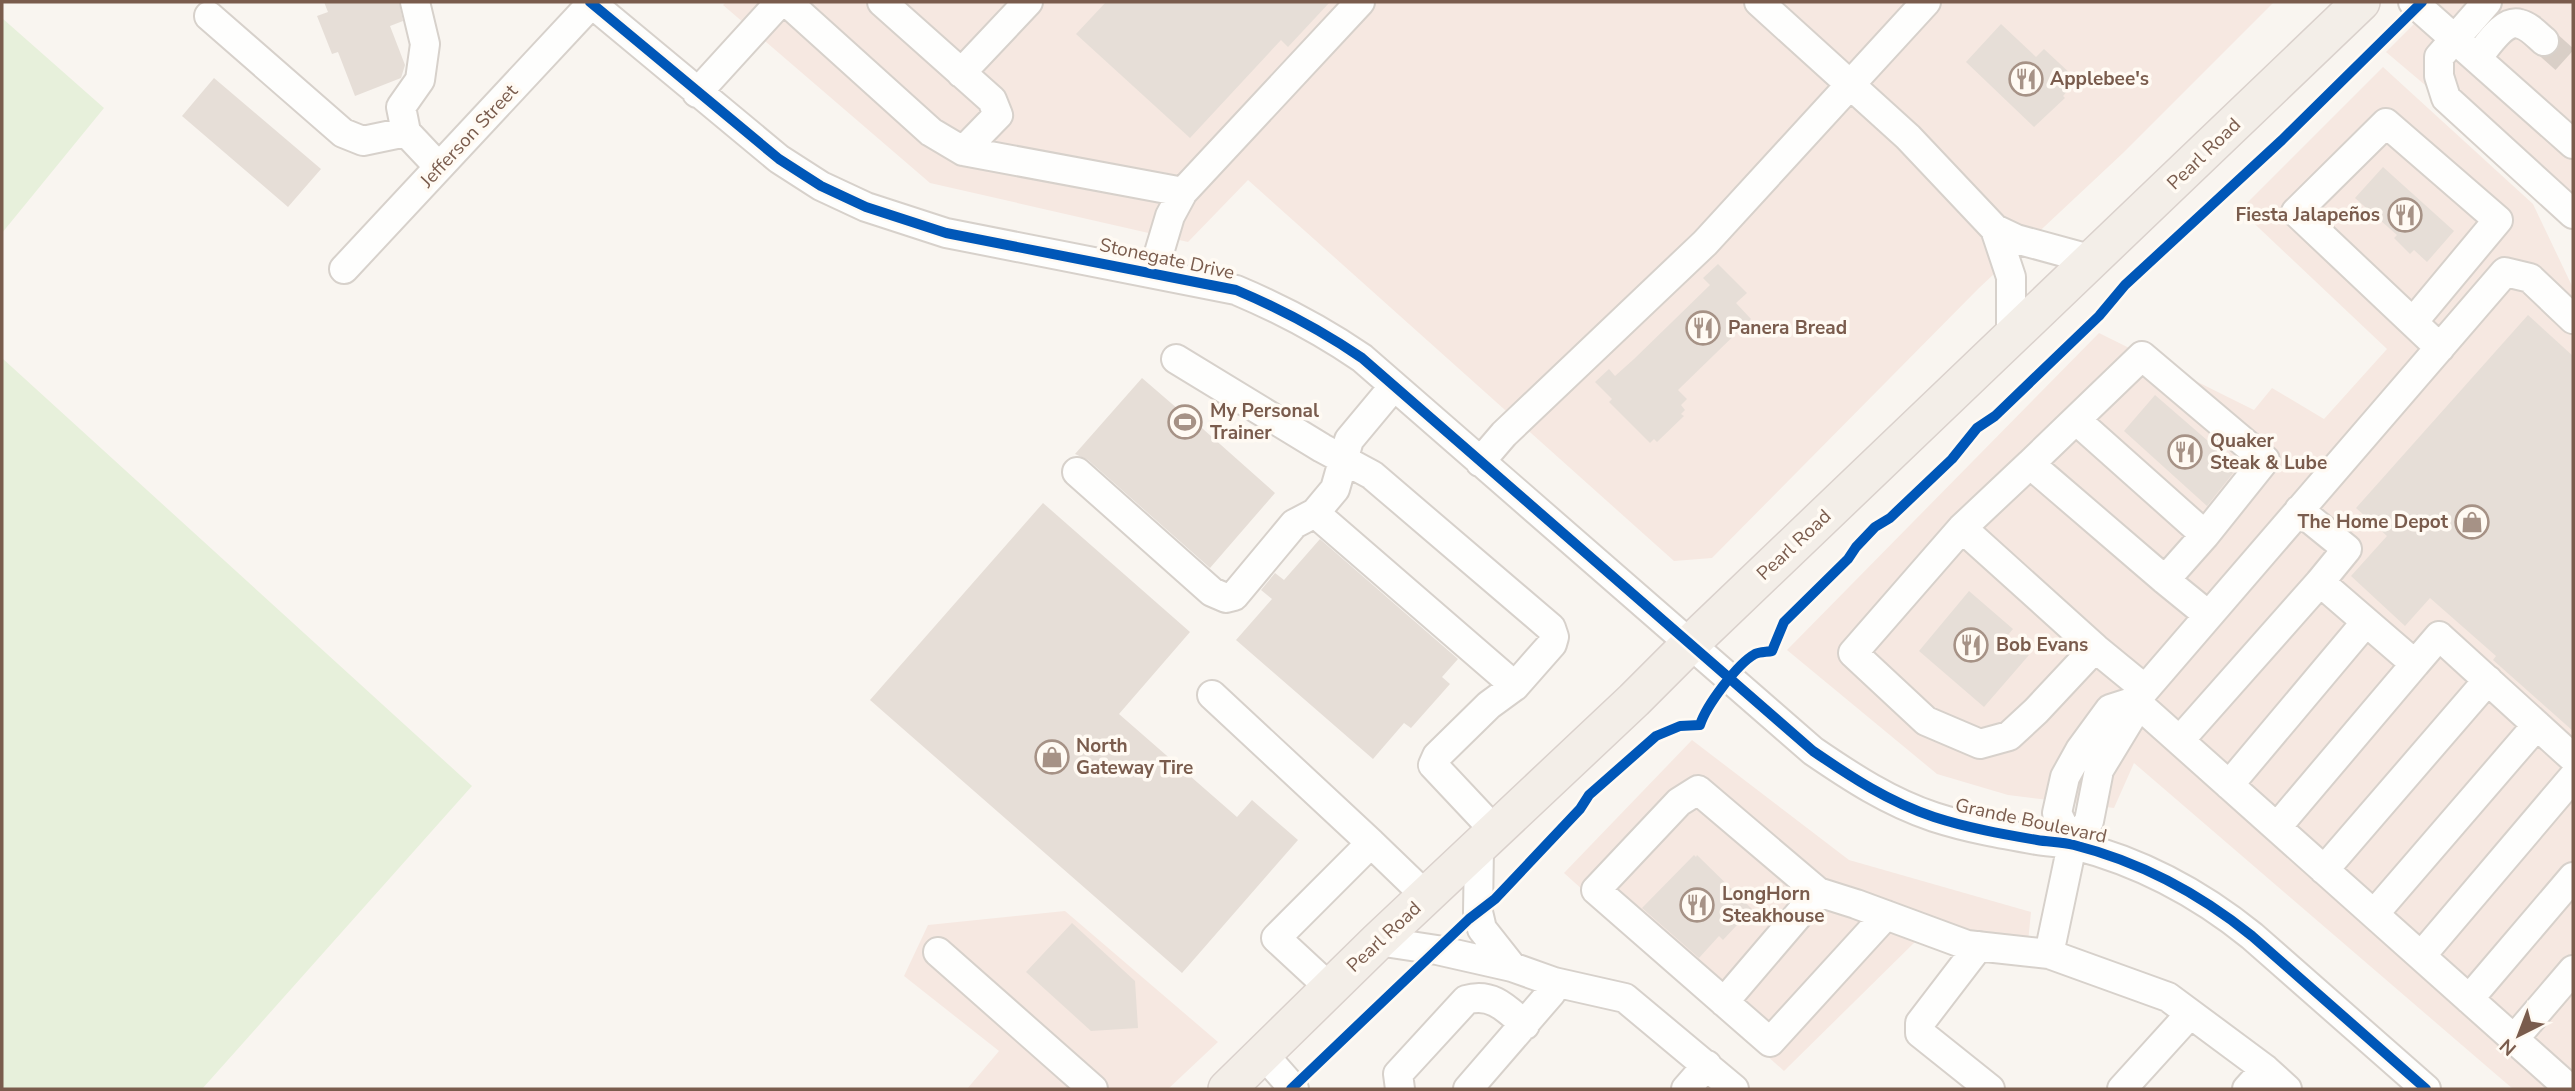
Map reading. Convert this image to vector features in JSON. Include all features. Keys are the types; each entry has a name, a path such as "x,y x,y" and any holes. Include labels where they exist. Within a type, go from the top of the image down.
{"main road":[{"name":"Pearl Road","path":"1227,1089 1378,941 1488,839 2361,2"}],"street":[{"path":"415,2 425,44 420,80 401,107 406,132 439,167"},
{"name":"Stonegate Drive","path":"591,2 779,159 821,186 866,208 946,233 1236,290 1280,308 1322,331 1362,358 1690,644"},
{"name":"Jefferson Street","path":"344,269 591,2"},
{"path":"697,93 780,2"},
{"path":"787,2 931,132 963,150 1183,192"},
{"path":"882,2 992,100 998,114 963,150"},
{"path":"961,73 1028,2"},
{"path":"1153,273 1163,234 1183,192 1360,2"},
{"path":"1759,2 1908,137 1995,229 2015,239 2093,260"},
{"path":"1480,463 1504,434 1705,243 1926,2"},
{"path":"2413,2 2573,144"},
{"path":"2487,2 2439,57 2439,76 2446,98 2573,214"},
{"path":"209,16 343,133 363,141 406,132"},
{"path":"2477,58 2505,26 2514,23 2523,24 2544,41"},
{"path":"2413,322 2498,220 2386,122 2296,212 2440,348"},
{"path":"1995,229 2011,276 2011,338"},
{"path":"2049,954 2072,845 2089,821 2099,770 2130,719 2140,695 2505,272 2530,278 2573,319"},
{"path":"2095,648 2009,736 1980,744 1926,721 1853,653 1962,528 2142,356 2265,460 2165,580"},
{"path":"1176,359 1373,475 1551,628 1554,637 1552,645 1516,686 1489,705 1437,757 1433,765 1488,839 1478,912 1482,929 1512,967"},
{"path":"1077,472 1212,592 1226,598 1234,596 1294,524 1315,513 1335,489 1349,440 1394,386"},
{"path":"2076,420 2205,535"},
{"path":"2030,464 2208,615"},
{"path":"2180,740 2347,549 2299,510"},
{"path":"1315,513 1516,686"},
{"path":"1962,528 2095,648 2180,740 2229,785 2514,1039 2569,1082"},
{"path":"2320,582 2415,664"},
{"path":"2229,785 2366,622"},
{"path":"2277,827 2439,636 2573,758"},
{"name":"Grande Boulevard","path":"1690,644 1812,751 1886,797 1932,817 1979,830 2072,845 2112,856 2152,871 2189,891 2225,914 2426,1089"},
{"path":"2324,870 2487,680"},
{"path":"1212,695 1426,896"},
{"path":"2374,914 2537,725"},
{"path":"2421,956 2573,777"},
{"path":"1886,915 1770,1042 1595,890 1679,802 1698,790 1818,892 1886,915 1967,944 2049,954 2168,997 2265,1069 2287,1089"},
{"path":"1330,988 1276,938 1371,843"},
{"path":"2469,999 2573,877"},
{"path":"1724,1002 1818,892"},
{"path":"1378,941 1435,949 1512,967 1554,982 1625,998 1734,1089"},
{"path":"1979,946 1920,1023 1920,1033 1990,1089"},
{"path":"939,952 1093,1089"},
{"path":"2514,1039 2573,970"},
{"path":"1468,1089 1551,993 1554,982"},
{"path":"1400,1089 1398,1074 1466,1000 1477,997 1500,1003 1525,1025"},
{"path":"2122,1089 2190,1014"},
{"path":"1264,1055 1294,1089"},
{"path":"1686,1089 1707,1065"},
{"path":"2247,1089 2265,1069"}],"shaded area":[{"path":"726,2 2274,2 2123,153 1979,288 1712,558 1674,561 1248,180 1188,242 930,183 723,5"},
{"path":"2436,2 2573,2 2573,210 2386,52"},
{"path":"2383,67 2533,204 2573,288 2573,1089 2513,1089 2134,763 2114,808 2008,795 1937,774 1787,650 2099,333 2254,410 2272,388 2324,419 2387,349 2240,210"},
{"path":"1692,740 1849,860 2031,912 2026,962 1961,959 1918,939 1784,1071 1564,873"},
{"path":"1065,911 1218,1042 1168,1089 967,1089 999,1051 904,976 928,925"}],"green space":[{"path":"2,18 104,108 2,233"},
{"path":"2,358 472,786 202,1089 2,1089"}],"building":[{"path":"324,2 399,2 403,21 390,26 405,65 401,78 355,96 338,52 332,54 317,16 328,12"},
{"path":"1106,2 1330,2 1288,47 1281,40 1190,138 1076,34"},
{"name":"Applebee's","path":"2001,24 2036,57 2044,49 2072,75 2065,83 2070,88 2063,96 2065,98 2034,127 1966,62"},
{"path":"214,78 321,169 288,207 182,116"},
{"name":"Fiesta Jalapeños","path":"2383,167 2454,231 2427,262 2414,250 2410,254 2394,238 2397,235 2355,198"},
{"path":"1718,264 1747,293 1736,303 1751,319 1678,390 1687,399 1681,405 1685,410 1681,414 1684,416 1657,442 1654,439 1650,443 1609,402 1612,399 1595,382 1609,369 1615,376 1634,359 1710,285 1703,278"},
{"name":"The Home Depot","path":"2528,315 2573,356 2573,731 2493,660 2496,656 2430,598 2405,626 2351,576 2387,536 2356,508"},
{"path":"1142,378 1275,493 1210,568 1088,460 1075,454"},
{"name":"Quaker Steak & Lube","path":"2155,395 2238,467 2207,506 2124,431"},
{"name":"North Gateway Tire","path":"1043,503 1190,632 1119,714 1237,817 1252,800 1298,840 1182,973 870,700"},
{"path":"1320,539 1458,659 1442,677 1450,684 1411,728 1404,723 1373,759 1236,640 1272,599 1261,590 1275,573 1284,580"},
{"name":"Bob Evans","path":"1969,591 2013,629 2007,636 2029,655 1984,707 1919,651"},
{"name":"LongHorn Steakhouse","path":"1694,855 1752,909 1723,940 1719,936 1699,958 1642,908"},
{"path":"1072,923 1135,981 1138,1028 1091,1031 1026,972"}],"tunnel":[{"path":"2544,41 2573,67"}],"cycle path":[{"path":"590,2 779,159 821,186 866,207 946,233 1236,290 1285,312 1331,338 1362,358 1813,751 1856,779 1917,811 1998,833 2074,845 2099,852 2146,870 2190,893 2252,936 2426,1089"},
{"path":"1291,1089 1469,919 1495,899 1580,809 1589,795 1656,736 1680,726 1700,725 1731,676 1755,654 1772,651 1784,622 1848,559 1875,527 1890,518 1952,459 1977,428 1995,416 2099,316 2125,285 2282,140 2422,2"}],"place":[{"name":"Applebee's","path":"2026,79"},
{"name":"Fiesta Jalapeños","path":"2405,215"},
{"name":"Panera Bread","path":"1703,328"},
{"name":"My Personal Trainer","path":"1185,422"},
{"name":"Quaker Steak & Lube","path":"2185,452"},
{"name":"The Home Depot","path":"2472,522"},
{"name":"Bob Evans","path":"1971,645"},
{"name":"North Gateway Tire","path":"1052,757"},
{"name":"LongHorn Steakhouse","path":"1697,905"}]}
